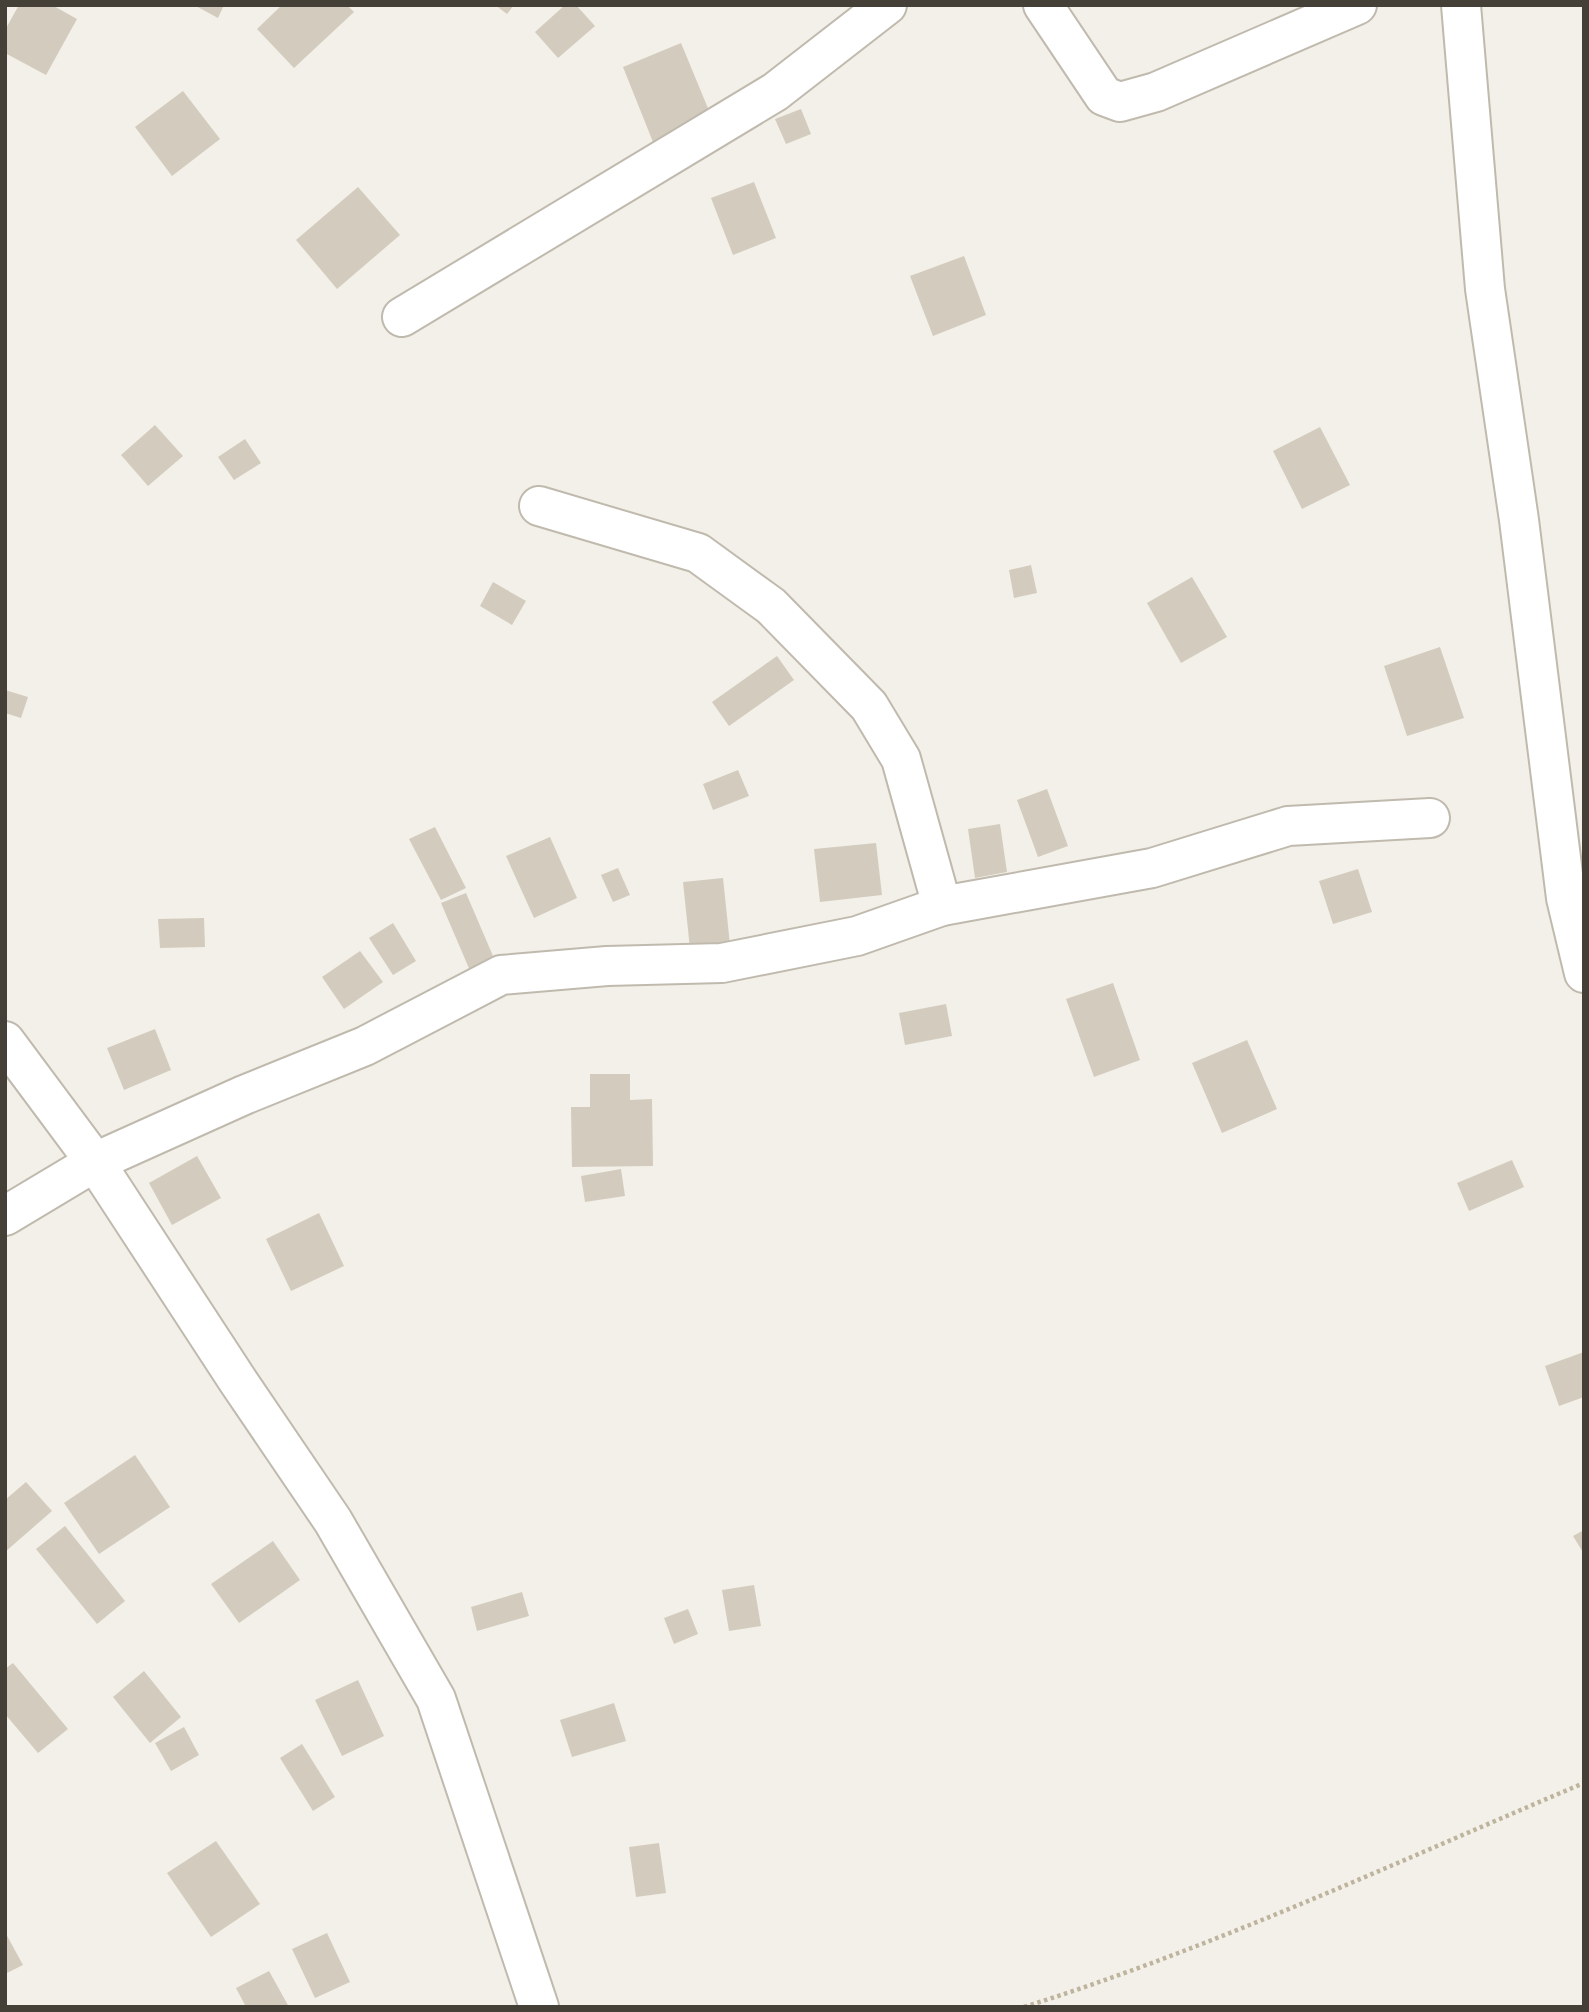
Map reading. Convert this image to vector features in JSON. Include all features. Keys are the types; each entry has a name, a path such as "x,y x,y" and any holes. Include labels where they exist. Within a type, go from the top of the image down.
{"street":[{"path":"402,317 775,93 887,5"},
{"path":"1043,5 1104,96 1120,102 1156,93 1357,5"},
{"path":"1461,5 1485,289 1519,520 1566,898 1584,973"},
{"path":"539,506 698,553 771,606 869,706 901,759 942,906"},
{"path":"5,1216 95,1163 244,1095 365,1046 501,975 607,966 722,962 857,936 942,906 1152,868 1288,826 1430,818"},
{"path":"5,1041 95,1163 237,1381 333,1521 436,1699 539,2007"}],"path":[{"path":"1024,2007 1091,1986 1328,1892 1584,1783"}],"building":[{"path":"19,5 52,5 77,19 46,75 5,53 5,30"},
{"path":"194,5 224,5 218,18"},
{"path":"282,5 347,5 354,12 294,68 257,29"},
{"path":"495,5 514,5 507,14"},
{"path":"565,5 576,5 595,26 558,58 535,32"},
{"path":"681,43 712,118 653,142 623,67"},
{"path":"183,91 220,139 172,176 135,127"},
{"path":"801,109 811,134 786,144 775,119"},
{"path":"754,182 776,238 733,255 711,198"},
{"path":"358,187 400,235 337,289 296,240"},
{"path":"964,256 986,315 933,336 910,276"},
{"path":"155,425 183,456 148,486 121,455"},
{"path":"1320,427 1350,485 1302,509 1273,451"},
{"path":"245,439 261,463 234,480 218,457"},
{"path":"1031,565 1037,593 1014,598 1009,570"},
{"path":"1192,577 1227,637 1181,663 1147,603"},
{"path":"493,582 526,601 512,625 480,606"},
{"path":"1440,647 1464,718 1407,736 1384,666"},
{"path":"777,656 794,680 729,726 712,702"},
{"path":"5,690 28,697 21,718 5,713"},
{"path":"738,770 749,796 713,810 703,784"},
{"path":"1047,789 1068,846 1038,857 1017,800"},
{"path":"1000,824 1007,872 975,878 968,829"},
{"path":"435,827 466,888 441,900 409,839"},
{"path":"550,837 577,898 534,918 506,856"},
{"path":"876,843 882,895 820,902 814,849"},
{"path":"618,868 630,895 613,902 601,875"},
{"path":"1358,869 1372,912 1333,924 1319,881"},
{"path":"723,878 730,945 690,949 683,882"},
{"path":"466,893 496,963 471,973 441,903"},
{"path":"204,918 205,947 160,948 158,919"},
{"path":"393,923 416,961 393,975 369,938"},
{"path":"360,951 383,982 344,1009 322,977"},
{"path":"1113,983 1140,1060 1094,1077 1066,999"},
{"path":"946,1004 952,1036 905,1045 899,1013"},
{"path":"155,1029 171,1070 124,1090 107,1048"},
{"path":"1247,1040 1277,1109 1222,1133 1192,1063"},
{"path":"590,1074 630,1074 630,1100 652,1099 653,1166 572,1167 571,1107 590,1107"},
{"path":"197,1156 221,1198 172,1225 149,1183"},
{"path":"1512,1160 1524,1187 1469,1211 1457,1183"},
{"path":"621,1169 625,1196 585,1202 581,1176"},
{"path":"319,1213 344,1266 291,1291 266,1239"},
{"path":"1584,1352 1584,1397 1559,1406 1545,1366"},
{"path":"135,1455 170,1507 99,1554 64,1503"},
{"path":"26,1482 52,1511 5,1552 5,1500"},
{"path":"65,1526 125,1601 97,1624 36,1549"},
{"path":"1584,1530 1584,1554 1573,1536"},
{"path":"273,1541 300,1580 239,1623 211,1584"},
{"path":"754,1585 761,1626 729,1631 722,1590"},
{"path":"522,1592 529,1616 477,1631 471,1607"},
{"path":"688,1609 698,1634 674,1644 664,1618"},
{"path":"13,1663 68,1729 38,1753 5,1714 5,1669"},
{"path":"144,1671 181,1717 150,1743 113,1697"},
{"path":"358,1680 384,1736 342,1756 315,1700"},
{"path":"614,1703 626,1741 572,1757 560,1720"},
{"path":"184,1727 199,1755 171,1771 155,1743"},
{"path":"302,1744 335,1797 313,1811 280,1758"},
{"path":"216,1841 260,1904 211,1937 167,1873"},
{"path":"659,1843 666,1893 636,1897 629,1847"},
{"path":"5,1932 23,1965 5,1974"},
{"path":"327,1933 350,1982 315,1998 292,1949"},
{"path":"269,1971 289,2007 246,2007 236,1988"}]}
